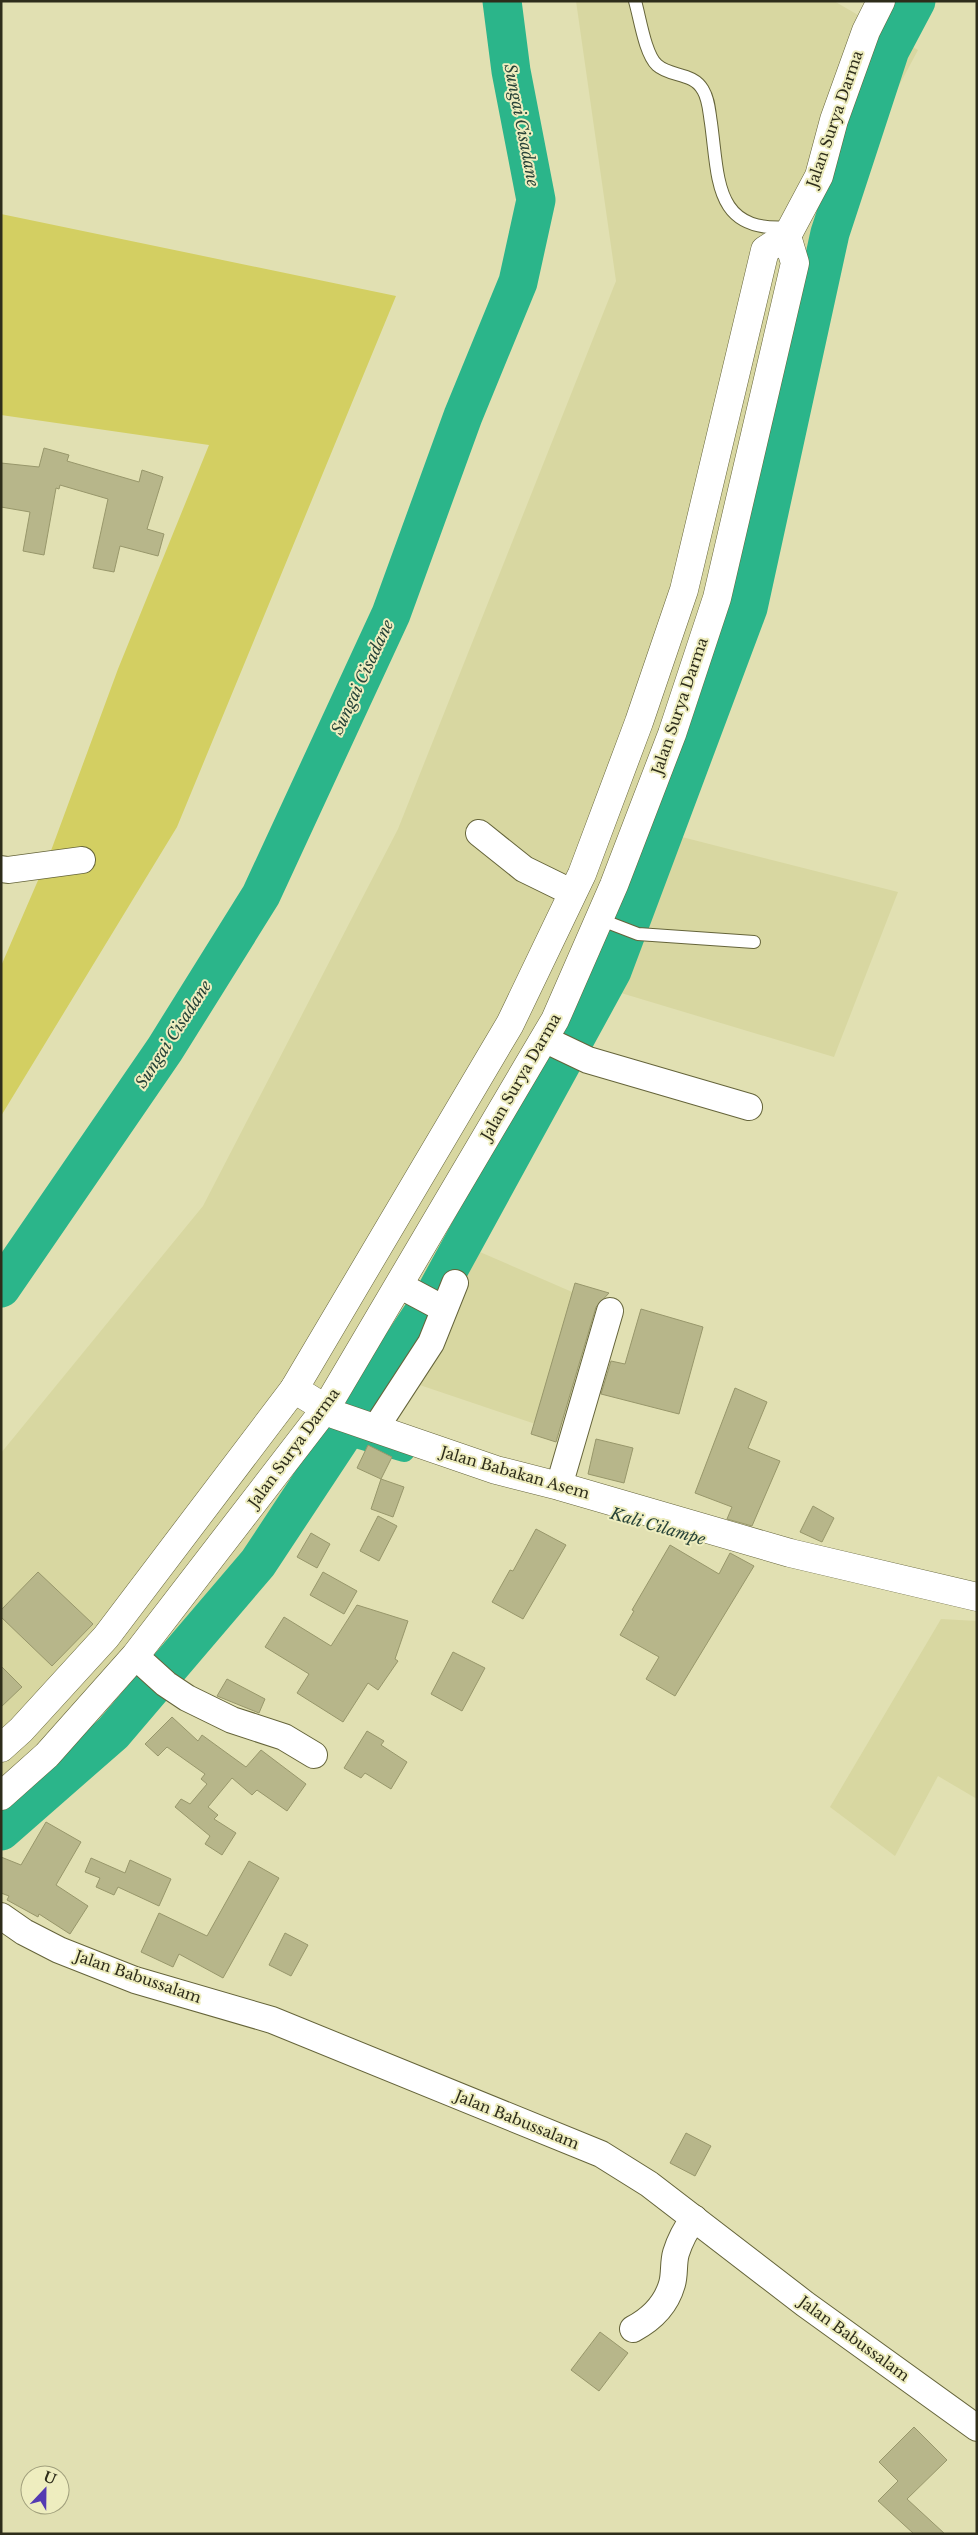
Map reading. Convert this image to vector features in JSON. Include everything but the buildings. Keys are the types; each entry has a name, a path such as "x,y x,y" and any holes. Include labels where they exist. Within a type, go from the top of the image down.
{"main road":[{"name":"Jalan Surya Darma","path":"1,1748 21,1730 106,1637 294,1389 510,1024 574,893 636,731 684,590 765,250 790,231 819,176 834,120 866,30 881,1"},
{"name":"Jalan Surya Darma","path":"1,1796 47,1755 138,1658 331,1411 406,1289 548,1041 555,1020 604,921 672,734 717,598 795,263 790,231"},
{"name":"Jalan Babakan Asem","path":"294,1389 331,1411 374,1428 496,1470 559,1486 790,1553 977,1597"}],"street":[{"path":"479,832 524,869 574,893"},
{"path":"1,869 8,870 82,860"},
{"path":"548,1041 588,1060 749,1107"},
{"path":"374,1428 430,1343 440,1307 455,1283"},
{"path":"406,1289 440,1307"},
{"path":"559,1486 610,1312"},
{"path":"138,1658 166,1684 214,1712 272,1732 292,1741 314,1755"},
{"name":"Jalan Babussalam","path":"1,1916 24,1932 59,1950 136,1980 272,2020 601,2154 624,2167 694,2218 805,2304 977,2428"},
{"path":"633,2329 652,2319 664,2303 672,2284 676,2255 684,2233 694,2218"}],"lane":[{"path":"635,1 651,58 659,67 694,80 702,87 708,99 718,176 727,207 738,219 790,231"},
{"path":"604,921 632,932 754,942"}],"shaded area":[{"path":"576,1 834,1 918,50 862,155 749,626 716,732 678,836 898,892 834,1057 611,990 473,1249 586,1298 553,1430 399,1378 308,1513 191,1671 38,1817 1,1848 1,1453 203,1206 398,829 616,281"},
{"path":"1,214 396,296 177,827 1,1116 1,966 52,848 118,669 209,445 1,415"},
{"path":"941,1619 977,1621 977,1799 938,1776 895,1856 830,1807"}],"waterway":[{"name":"Sungai Cisadane","path":"1,1288 165,1049 261,895 391,614 463,416 518,282 536,200 511,71 502,1"},
{"path":"1,1831 113,1733 258,1563 433,1298 612,971 748,608 830,233 890,50 916,1"},
{"name":"Kali Cilampe","path":"342,1433 404,1451"}]}
